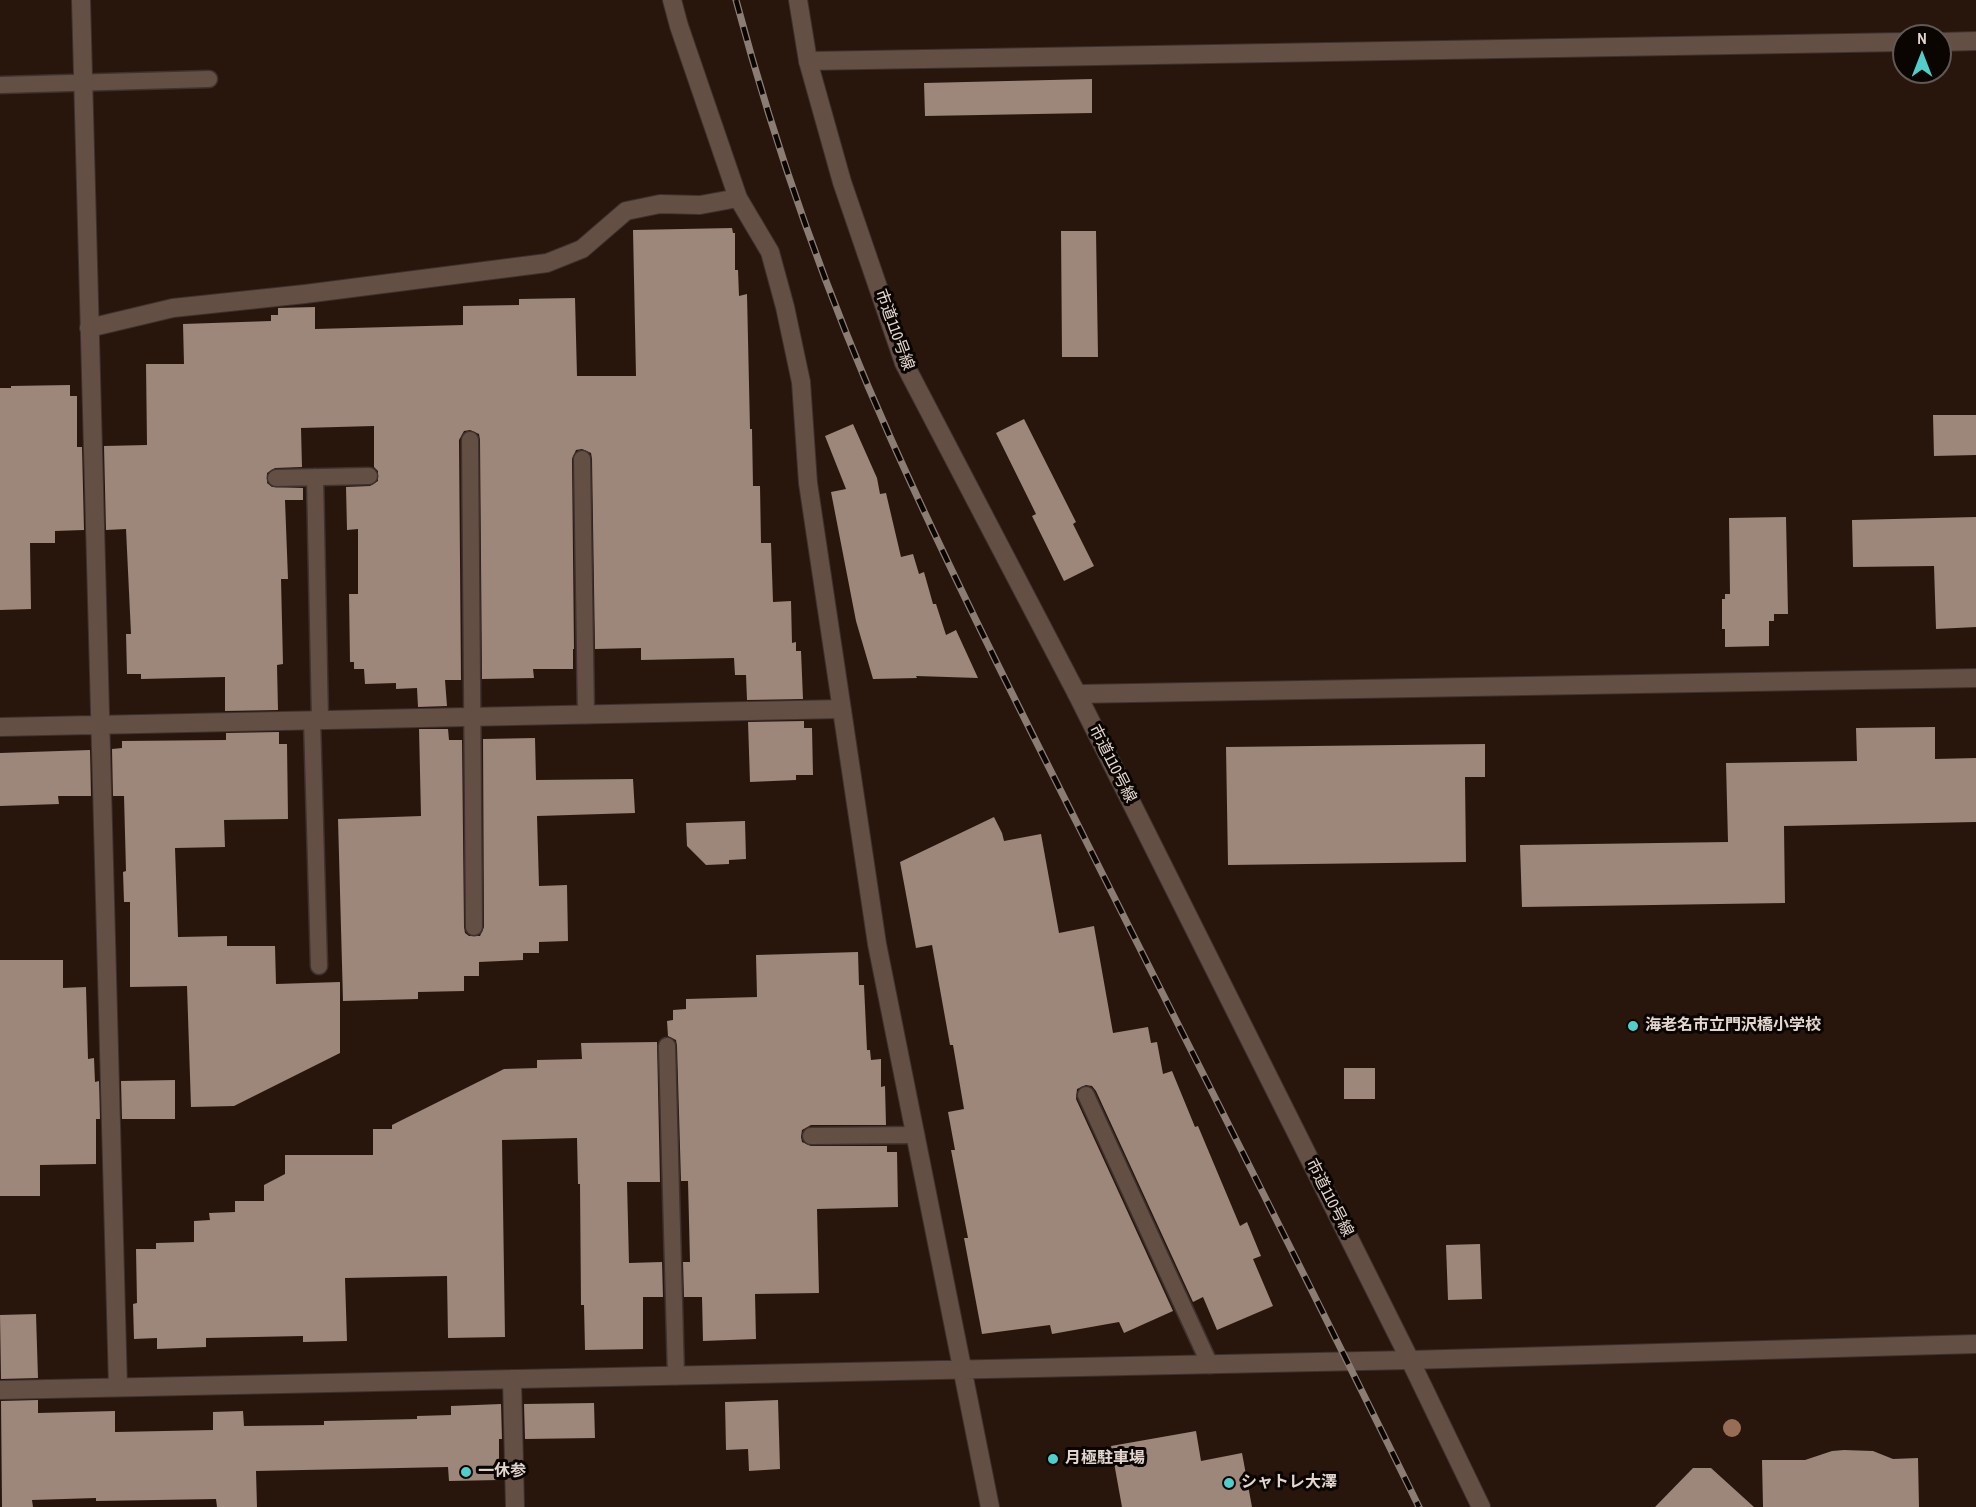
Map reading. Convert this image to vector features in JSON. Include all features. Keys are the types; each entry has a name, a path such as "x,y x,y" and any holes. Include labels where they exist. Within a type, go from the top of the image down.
{"street":[{"path":"81,0 118,1387"},
{"path":"672,0 738,198 770,252 785,307 801,382 808,483 877,944 990,1507"},
{"name":"市道110号線","path":"798,0 808,61 842,182 904,363 1077,694 1410,1360 1481,1507"},
{"path":"1952,42 1976,41"},
{"path":"808,61 1892,42"},
{"path":"89,328 173,308 547,264 582,249 626,210 660,204 700,205 738,198"},
{"path":"1077,694 1976,678"},
{"path":"0,727 842,710"},
{"path":"0,1390 1210,1365 1976,1344"},
{"path":"512,1379 515,1507"}],"lane":[{"path":"0,85 209,79"},
{"path":"470,440 474,927"},
{"path":"582,459 586,715"},
{"path":"276,478 369,476"},
{"path":"315,477 319,966"},
{"path":"667,1046 676,1376"},
{"path":"1086,1095 1210,1365"},
{"path":"811,1136 916,1135"}],"building":[{"path":"1092,79 1092,113 925,116 924,83"},
{"path":"732,228 735,233 735,270 738,270 739,296 747,294 753,486 760,486 761,543 771,543 773,602 791,601 792,643 796,642 796,651 801,651 803,699 747,700 746,675 735,675 734,658 641,660 641,648 595,649 592,459 591,453 582,449 576,450 572,459 573,669 533,669 534,678 482,679 480,440 479,434 470,430 464,431 459,440 461,680 445,680 447,706 418,707 417,688 396,689 396,683 365,684 364,669 354,669 354,662 350,662 349,594 358,594 358,529 347,530 346,487 370,486 378,481 378,471 374,467 374,426 301,428 302,467 275,468 267,473 267,483 272,487 303,488 303,500 285,500 288,579 281,579 283,664 277,665 278,710 225,711 225,677 141,679 141,674 127,674 126,634 131,634 126,529 106,530 104,446 147,445 146,364 184,364 183,324 271,321 271,315 278,315 278,308 315,307 315,329 463,325 463,306 519,305 519,299 575,298 577,376 636,376 633,230"},
{"path":"1061,231 1096,231 1098,357 1062,357"},
{"path":"70,385 70,396 77,396 77,447 82,447 84,530 55,531 55,543 30,543 31,609 0,610 0,388"},
{"path":"1933,415 1976,415 1976,455 1934,456"},
{"path":"1024,419 1076,522 1073,524 1094,566 1064,581 1032,516 1036,514 996,433"},
{"path":"853,424 877,478 880,494 886,493 901,557 913,554 919,574 924,572 933,604 936,604 946,635 956,630 978,678 916,676 917,678 873,679 856,621 831,492 846,489 825,436"},
{"path":"1786,517 1788,614 1774,614 1774,621 1769,621 1769,646 1725,647 1725,629 1722,629 1722,599 1725,599 1725,594 1730,594 1729,518"},
{"path":"1976,517 1976,627 1936,629 1934,566 1853,567 1852,520"},
{"path":"804,721 804,728 812,728 813,775 796,775 796,780 750,782 748,722"},
{"path":"1935,727 1935,759 1976,758 1976,822 1784,826 1785,903 1522,907 1520,845 1728,842 1726,763 1857,761 1856,728"},
{"path":"419,729 448,729 449,740 462,740 464,927 465,933 469,936 480,936 484,927 483,739 535,738 536,780 633,779 635,813 537,816 539,886 567,885 568,941 539,942 539,953 523,953 523,960 479,962 479,976 464,976 464,991 418,992 418,999 343,1001 338,819 421,816"},
{"path":"279,732 279,744 287,744 288,819 224,820 225,847 175,848 178,937 227,936 227,946 275,946 276,984 340,982 340,1053 234,1106 191,1107 187,986 130,987 130,902 124,902 123,872 126,871 124,796 113,796 112,749 122,748 122,741 226,740 226,733"},
{"path":"1485,744 1485,777 1465,777 1466,862 1228,865 1226,747"},
{"path":"90,750 91,796 58,796 59,804 0,806 0,753"},
{"path":"994,817 1004,841 1041,834 1059,933 1094,926 1113,1033 1148,1027 1151,1043 1157,1042 1163,1074 1172,1071 1240,1226 1247,1222 1261,1256 1253,1259 1273,1306 1217,1330 1203,1297 1193,1302 1096,1091 1092,1086 1086,1085 1077,1089 1076,1099 1173,1311 1124,1333 1119,1322 1052,1334 1050,1325 982,1334 964,1238 968,1238 951,1150 955,1150 948,1112 964,1109 953,1045 950,1045 932,945 916,948 900,862"},
{"path":"745,821 746,859 729,860 729,864 706,865 687,846 686,823"},
{"path":"858,952 859,985 864,985 867,1050 870,1050 871,1060 881,1059 881,1087 885,1086 886,1125 811,1125 802,1130 801,1137 802,1142 811,1146 887,1146 887,1152 897,1152 898,1207 817,1209 819,1293 755,1294 756,1339 703,1341 702,1297 684,1297 683,1262 690,1262 688,1181 681,1181 677,1046 676,1040 668,1036 667,1021 673,1020 673,1010 686,1009 686,999 757,997 756,955"},
{"path":"0,960 63,960 63,988 86,987 88,1059 94,1058 95,1082 99,1081 100,1119 96,1119 96,1164 40,1165 40,1196 0,1196"},
{"path":"657,1042 660,1182 627,1182 629,1263 662,1262 663,1297 643,1297 643,1349 585,1350 584,1305 581,1305 580,1184 578,1184 577,1138 502,1140 505,1337 448,1338 447,1276 345,1278 347,1341 303,1342 303,1336 206,1338 206,1347 157,1349 157,1338 134,1339 133,1304 137,1303 136,1249 156,1249 156,1243 194,1242 194,1221 210,1220 209,1213 235,1212 235,1201 264,1201 264,1185 285,1174 285,1155 373,1155 373,1129 392,1129 392,1125 504,1069 537,1068 537,1060 582,1059 581,1043"},
{"path":"1344,1068 1375,1068 1375,1099 1344,1099"},
{"path":"175,1080 175,1119 122,1119 121,1081"},
{"path":"1480,1244 1482,1299 1448,1300 1446,1245"},
{"path":"36,1314 38,1378 1,1379 0,1315"},
{"path":"38,1400 38,1413 115,1411 115,1432 213,1430 213,1412 243,1411 244,1426 324,1425 324,1421 417,1419 417,1416 451,1415 451,1406 501,1404 502,1439 499,1439 499,1480 449,1481 448,1467 256,1471 257,1507 217,1507 216,1499 96,1501 96,1498 32,1500 33,1507 2,1507 1,1401"},
{"path":"778,1400 780,1469 749,1471 748,1449 726,1450 725,1402"},
{"path":"594,1403 595,1438 525,1439 524,1404"},
{"path":"1196,1431 1201,1461 1242,1453 1252,1507 1122,1507 1111,1446"},
{"path":"1832,1451 1873,1451 1893,1459 1918,1458 1919,1507 1763,1507 1762,1460 1805,1460"},
{"path":"1693,1468 1711,1468 1754,1507 1655,1507"}],"railway":[{"path":"736,0 768,112 805,223 846,332 891,439 1007,684 1419,1507"}],"place":[{"name":"海老名市立門沢橋小学校","path":"1633,1026"},
{"name":"月極駐車場","path":"1053,1459"},
{"name":"一休参","path":"466,1472"},
{"name":"シャトレ大澤","path":"1229,1483"}]}
